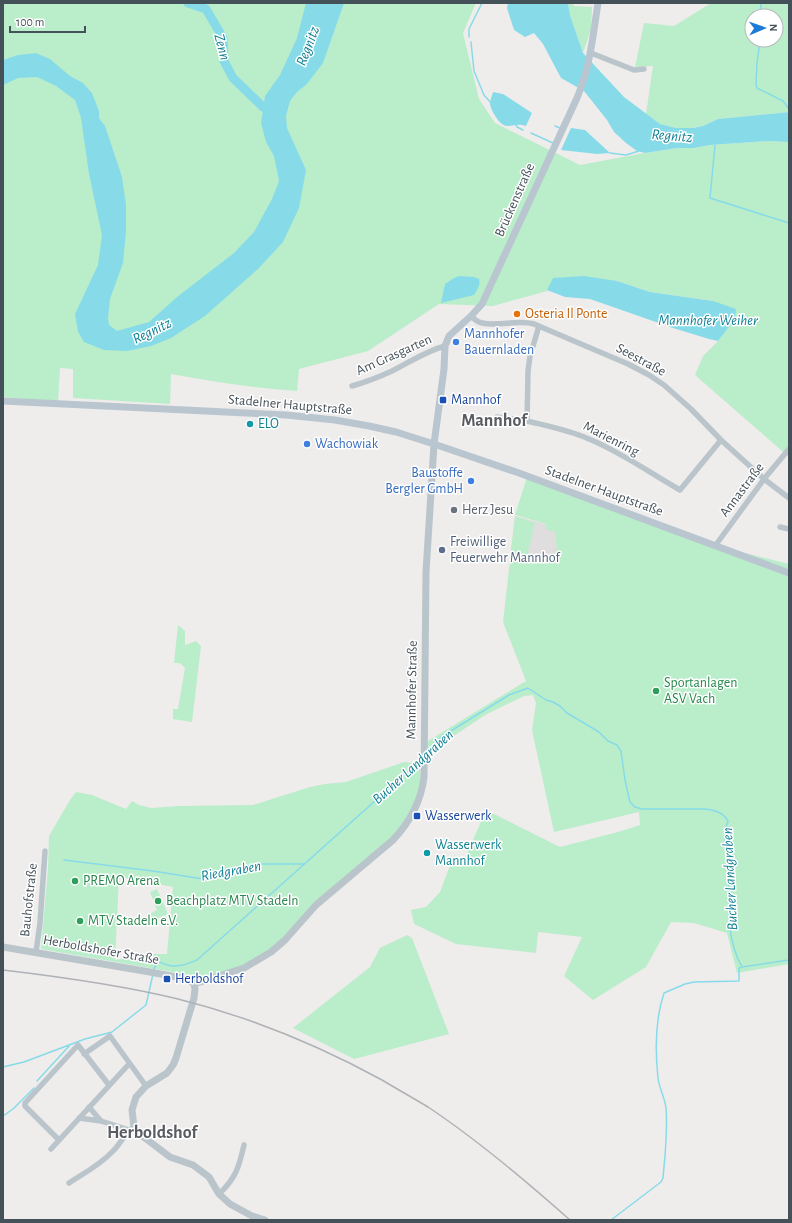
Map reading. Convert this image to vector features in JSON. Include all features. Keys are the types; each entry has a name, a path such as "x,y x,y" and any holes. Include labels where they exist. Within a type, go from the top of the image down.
{"main road":[{"path":"591,55 598,3"},
{"name":"Brückenstraße","path":"471,316 482,304 489,289 579,92 591,55"},
{"path":"445,346 450,336 471,316"},
{"name":"Mannhofer Straße","path":"434,444 444,369 445,346"},
{"name":"Stadelner Hauptstraße","path":"3,401 303,416 369,426 396,432 434,444 789,573"}],"street":[{"path":"591,55 634,70 644,69"},
{"name":"Seestraße","path":"471,316 480,323 527,322 628,364 650,375 677,396 721,440 764,479 789,498"},
{"path":"527,422 528,371 530,356 539,326"},
{"name":"Am Grasgarten","path":"352,386 375,379 420,355 445,346"},
{"name":"Marienring","path":"497,417 561,429 589,439 614,451 680,490 721,440"},
{"name":"Mannhofer Straße","path":"194,984 244,968 270,952 285,940 316,905 393,840 408,822 416,808 423,789 425,766 426,572 434,444"},
{"name":"Annastraße","path":"714,546 764,479 789,449"},
{"path":"780,527 789,529"},
{"name":"Bauhofstraße","path":"36,952 40,923 45,851"},
{"name":"Herboldshofer Straße","path":"3,947 188,979 194,984"},
{"path":"69,1183 101,1163 114,1151 132,1128 132,1110 136,1097 146,1086 167,1073 175,1061 195,993 194,984"},
{"path":"84,1054 110,1036 146,1086"},
{"path":"59,1140 25,1106 25,1103 78,1045 108,1085"},
{"path":"51,1149 108,1085 129,1064"},
{"path":"89,1107 101,1122"},
{"path":"79,1118 132,1128 170,1157 193,1165 209,1178 219,1194 230,1204 252,1216 265,1220"},
{"path":"219,1194 230,1183 240,1165 244,1146"}],"shaded area":[{"path":"515,516 571,531 549,566 510,558"}],"green space":[{"path":"3,3 476,3 463,33 479,99 495,123 580,165 677,148 694,148 710,145 769,141 789,142 789,457 695,375 703,356 718,341 735,319 713,301 650,292 617,281 547,290 493,306 439,304 368,351 299,369 297,391 202,380 171,374 170,404 73,398 73,369 60,368 58,402 3,397"},
{"path":"568,3 573,3 574,6 592,7 591,29 583,53 570,15"},
{"path":"711,3 789,3 789,112 718,119 703,126 693,128 676,128 660,124 646,114 653,66 635,67 644,23 674,26"},
{"path":"527,477 713,545 789,564 789,964 737,973 727,933 694,923 671,922 646,967 593,1000 564,976 582,937 538,932 536,953 456,944 414,924 411,910 426,907 440,892 454,855 463,863 486,810 560,847 640,825 639,812 554,832 532,730 536,703 533,695 524,696 485,715 428,753 428,741 526,681 503,622 515,516 535,523 528,552 538,563 546,562 557,550 555,532 545,529 546,524 515,515"},
{"path":"178,625 185,631 185,645 196,641 201,646 192,722 173,719 173,709 178,709 185,668 180,663 174,663"},
{"path":"404,762 420,764 421,778 410,823 405,831 324,898 289,936 244,968 202,977 41,949 48,869 49,836 76,792 92,795 126,809 132,801 139,805 151,808 253,805 310,787 346,782","holes":["119,877 173,887 167,954 149,954 115,960"]},
{"name":"Beachplatz MTV Stadeln","path":"157,889 168,914 150,921 148,915 157,910 150,892"},
{"path":"407,935 412,938 449,1034 354,1059 293,1028 370,967 380,948"}],"water":[{"name":"Regnitz","path":"306,3 344,3 323,63 307,84 297,92 290,101 286,116 287,128 306,170 299,208 283,242 258,269 205,316 171,338 151,346 127,351 104,350 84,342 78,332 75,314 98,265 102,235 89,174 81,118 75,100 56,86 37,77 18,78 3,85 3,60 18,55 36,53 50,59 70,76 83,83 92,93 99,111 99,118 105,126 122,177 126,205 126,231 123,263 110,299 108,318 109,325 117,331 149,322 177,297 234,253 254,232 272,199 279,181 274,156 266,142 261,123 265,96 280,75 297,38"},
{"name":"Regnitz","path":"508,3 568,3 570,15 583,53 624,97 660,124 676,128 693,128 703,126 718,119 789,112 789,142 769,141 710,145 645,153 637,151 614,132 607,120 584,91 561,78 543,44 534,33 525,37 514,30 507,8"},
{"path":"493,92 503,94 532,113 526,126 507,126 499,121 490,104"},
{"path":"571,128 585,130 610,153 597,154 561,150"},
{"path":"459,276 474,277 479,279 479,285 474,295 441,303 445,284"},
{"name":"Mannhofer Weiher","path":"584,276 617,281 650,292 713,301 736,309 735,319 718,341 673,328 590,299 565,297 547,290 553,278"}],"waterway":[{"name":"Zenn","path":"188,3 206,9 223,38 224,61 233,78 263,107 272,111"},
{"path":"469,37 469,29 482,3"},
{"path":"761,3 761,8"},
{"path":"471,42 474,71 484,95 491,103"},
{"path":"759,48 757,63 757,88 783,101 789,109"},
{"path":"515,123 517,127 523,130"},
{"path":"555,126 560,128"},
{"path":"531,133 553,143"},
{"path":"715,145 710,198 789,223"},
{"path":"610,153 626,155 639,151"},
{"name":"Bucher Landgraben","path":"427,753 441,737 509,695 528,688 546,700 560,706 567,713 599,732 608,741 617,745 621,751 630,802 635,807 642,809 705,809 724,815 728,821 725,830 725,838 729,870 730,932 737,956 742,967 789,960"},
{"name":"Bucher Landgraben","path":"153,970 158,962 167,965 179,966 197,960 422,759"},
{"name":"Riedgraben","path":"64,860 203,879 256,864 304,864"},
{"path":"611,1220 661,1182 663,1178 667,1117 658,1078 656,1046 657,1024 664,993 685,984 694,982 739,981 739,968 742,967"},
{"name":"Bucher Landgraben","path":"3,1067 24,1062 85,1039 112,1032 146,1005 153,974"},
{"path":"37,1081 71,1044"},
{"path":"3,1116 13,1109 34,1088"}],"railway":[{"path":"3,970 91,982 178,999 257,1023 333,1055 382,1080 428,1107 501,1161 570,1220"}],"place":[{"name":"Osteria Il Ponte","path":"517,314"},
{"name":"Mannhofer Bauernladen","path":"456,342"},
{"name":"Mannhof","path":"443,400"},
{"name":"ELO","path":"250,424"},
{"name":"Wachowiak","path":"307,444"},
{"name":"Baustoffe Bergler GmbH","path":"471,481"},
{"name":"Herz Jesu","path":"454,510"},
{"name":"Freiwillige Feuerwehr Mannhof","path":"442,550"},
{"name":"Sportanlagen ASV Vach","path":"656,691"},
{"name":"Wasserwerk","path":"417,816"},
{"name":"Wasserwerk Mannhof","path":"427,853"},
{"name":"PREMO Arena","path":"75,881"},
{"name":"Beachplatz MTV Stadeln","path":"158,901"},
{"name":"MTV Stadeln e.V.","path":"80,921"},
{"name":"Herboldshof","path":"167,979"}],"district":[{"name":"Mannhof","path":"494,421"},
{"name":"Herboldshof","path":"152,1133"}]}
